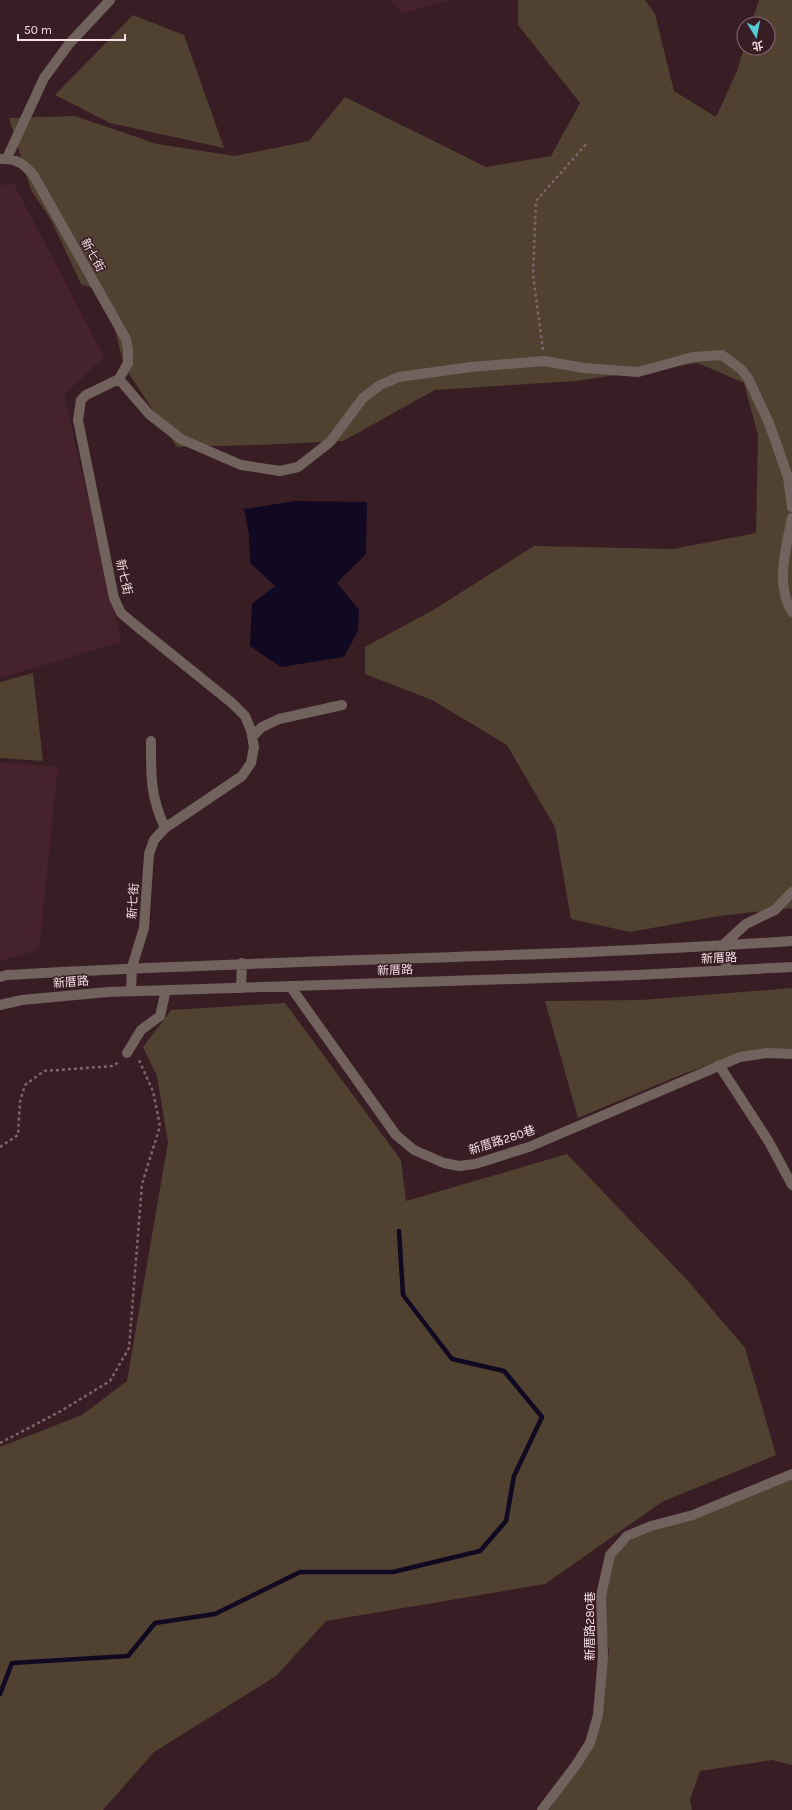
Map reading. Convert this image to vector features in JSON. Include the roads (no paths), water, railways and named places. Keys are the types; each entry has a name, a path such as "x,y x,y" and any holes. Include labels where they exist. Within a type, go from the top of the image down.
{"street":[{"path":"4,159 44,78 70,44 110,0"},
{"name":"新七街","path":"4,159 24,164 34,176 126,339 128,363 118,379 86,395 81,400 78,420 114,598 121,613 232,703 244,716 254,747 251,763 242,776 166,828 154,840 149,854 144,928 132,967 131,991"},
{"path":"118,379 149,414 181,439 241,465 280,471 298,467 330,442 363,398 380,385 399,378 471,367 544,360 584,368 638,372 693,356 722,355 741,369 748,378 769,423 788,477 792,507"},
{"path":"792,518 782,566 787,604 792,612"},
{"path":"252,737 262,727 279,719 342,705"},
{"path":"152,741 151,770 154,799 166,828"},
{"path":"727,970 723,946 746,924 775,910 792,892"},
{"name":"新厝路","path":"0,976 132,967 679,948 792,941"},
{"path":"241,988 242,963"},
{"name":"新厝路","path":"0,1006 22,1000 131,991 622,976 792,967"},
{"name":"新厝路280巷","path":"290,986 396,1135 414,1150 444,1163 459,1166 475,1164 529,1147 740,1057 767,1053 792,1054"},
{"path":"127,1054 141,1030 160,1016 166,990"},
{"path":"719,1065 768,1142 792,1185"},
{"name":"新厝路280巷","path":"542,1810 576,1765 590,1743 598,1715 603,1656 601,1596 610,1555 627,1536 651,1526 693,1515 792,1474"}],"waterway":[{"path":"0,1694 12,1663 128,1656 155,1623 215,1614 300,1572 393,1572 480,1551 506,1521 514,1476 542,1417 504,1371 452,1359 403,1295 399,1231"}]}
